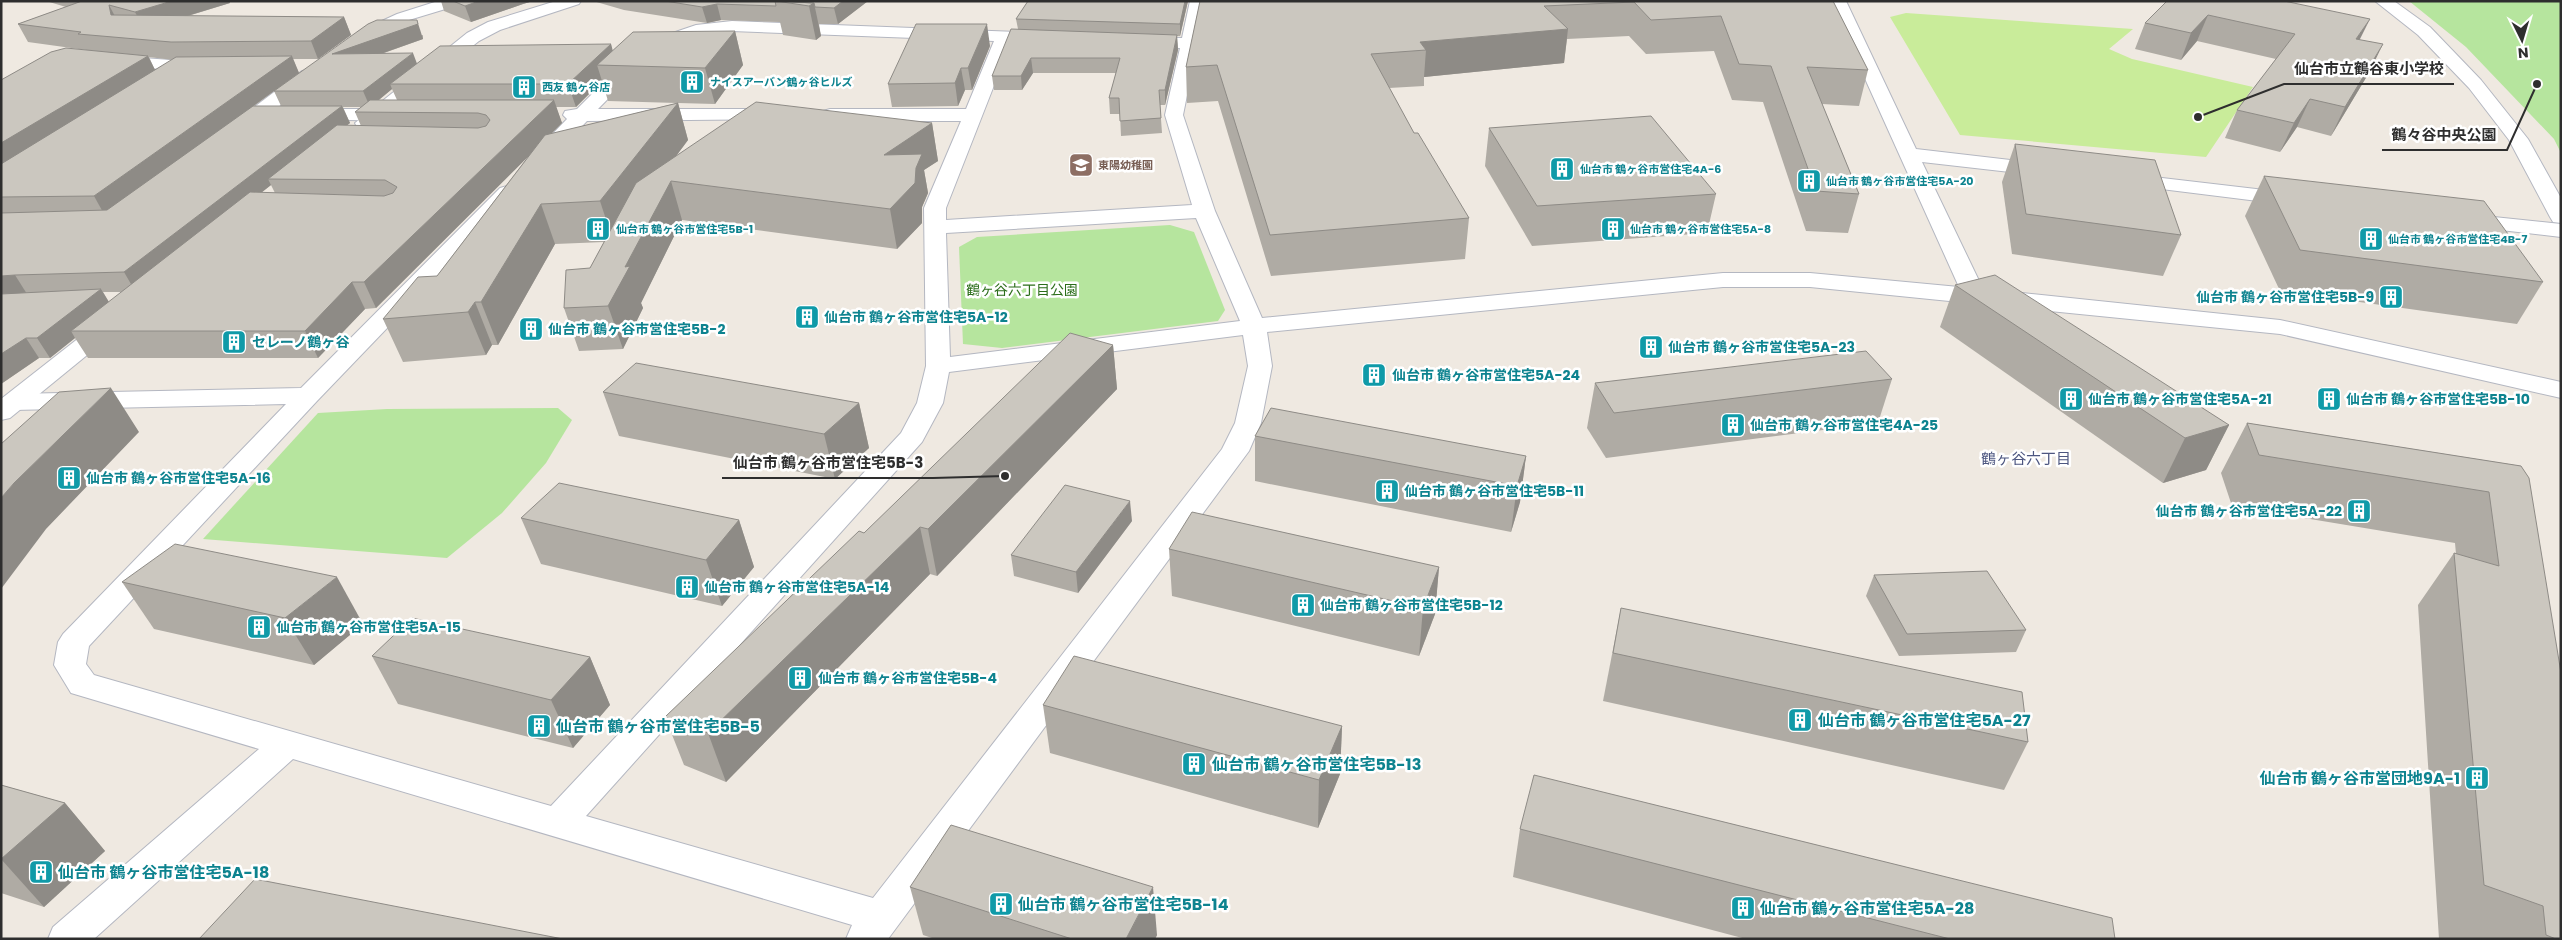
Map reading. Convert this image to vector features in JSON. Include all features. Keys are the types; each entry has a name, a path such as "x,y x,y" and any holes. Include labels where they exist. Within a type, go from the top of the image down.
{"street":[{"path":"352,45 367,34 403,18 456,1"},
{"path":"346,138 473,37 501,23 573,1"},
{"path":"1072,39 1004,37 776,21 702,29 673,37 649,47 308,396 74,642 70,665 83,684 558,823 873,928 1235,451 1248,423 1260,366 1254,326 1204,211 1174,115 1198,1"},
{"path":"1838,1 1974,295"},
{"path":"2383,1 2424,31 2475,84 2518,139 2561,217"},
{"path":"558,823 913,436 930,403 938,366 934,208 1004,37"},
{"path":"1121,41 1188,43"},
{"path":"94,60 180,67 217,67"},
{"path":"225,138 321,66 292,66"},
{"path":"155,82 180,67"},
{"path":"256,115 415,115"},
{"path":"553,115 792,115"},
{"path":"812,115 971,115"},
{"path":"1908,154 2066,173"},
{"path":"2105,178 2312,202"},
{"path":"935,228 1204,211"},
{"path":"2450,218 2561,231"},
{"path":"938,366 1254,326 1723,280 1810,280 2280,327 2561,390"},
{"path":"7,407 125,312"},
{"path":"7,407 308,396"},
{"path":"67,939 287,744"}],"green space":[{"path":"2409,1 2561,1 2561,153 2554,139 2466,47"},
{"path":"1906,13 2133,29 2109,49 2132,59 2253,87 2206,157 1960,135 1890,17"},
{"name":"鶴ヶ谷六丁目公園","path":"1170,225 1194,232 1225,310 1218,321 1002,348 963,344 959,247 977,237"},
{"path":"558,408 572,420 546,463 502,513 447,558 203,539 318,413 387,409"}],"building":[{"path":"82,1 172,1 135,12 109,5 111,15 344,17 311,41 171,42 78,34 81,32 18,24"},
{"path":"453,1 479,1 465,6"},
{"path":"665,1 775,1 776,6 717,4 702,7"},
{"path":"777,1 814,3 809,6"},
{"path":"777,1 843,1 834,8 815,7 814,3"},
{"path":"1028,1 1185,1 1180,24 1016,19"},
{"path":"1200,1 1833,1 1868,70 1807,67 1859,194 1816,191 1771,66 1739,64 1721,16 1651,20 1634,2 1544,6 1568,29 1420,42 1426,50 1371,54 1414,133 1418,133 1469,218 1270,235 1217,65 1186,67"},
{"path":"2167,1 2284,1 2370,19 2356,39 2383,44 2345,107 2310,99 2294,123 2237,110 2295,34 2208,15 2191,33 2145,23"},
{"path":"377,20 417,20 418,24 332,54 413,53 363,91 274,91 368,24"},
{"path":"916,24 987,24 968,68 961,68 955,83 888,84"},
{"path":"1011,29 1177,35 1165,90 1159,90 1161,118 1120,121 1119,98 1109,98 1120,58 1031,58 1021,76 992,76"},
{"path":"735,31 705,68 597,65 633,32"},
{"path":"611,44 568,84 390,84 440,46"},
{"path":"66,48 148,56 1,143 1,80 51,52"},
{"path":"292,56 94,196 1,197 1,164 176,57"},
{"path":"370,100 554,100 364,282 352,282 305,331 71,331 250,192 384,196 393,193 397,187 385,180 268,179 337,125 478,128 486,126 490,120 486,115 478,113 355,112"},
{"path":"756,102 932,123 884,155 922,154 916,168 915,183 890,209 671,181 625,267 630,266 608,306 564,308 566,270 590,268 636,183"},
{"path":"678,103 600,201 541,204 481,302 475,302 468,312 383,319 418,277 437,276 545,135"},
{"path":"253,106 342,106 124,272 1,276 1,213 107,210"},
{"path":"1651,116 1716,194 1537,206 1489,128"},
{"path":"2015,144 2155,160 2181,235 2026,214"},
{"path":"2264,176 2484,201 2543,282 2300,250"},
{"path":"1995,275 2229,425 2185,438 1955,285"},
{"path":"101,289 37,338 26,338 1,354 1,294"},
{"path":"1070,333 1113,345 928,529 920,527 708,733 665,717 859,531 864,533"},
{"path":"1866,351 1892,379 1614,413 1595,383"},
{"path":"636,363 859,403 824,434 603,392"},
{"path":"111,388 1,498 1,444 59,392"},
{"path":"1271,408 1526,456 1517,486 1255,436"},
{"path":"2247,423 2521,466 2529,478 2561,673 2561,939 2546,935 2543,906 2484,885 2454,553 2499,566 2489,492 2259,455"},
{"path":"559,483 739,520 706,560 521,518"},
{"path":"1065,485 1130,501 1076,572 1011,555"},
{"path":"1192,512 1439,567 1423,608 1169,549"},
{"path":"175,544 337,577 285,618 122,582"},
{"path":"1987,571 2026,630 1907,634 1874,575"},
{"path":"1621,608 2022,692 2028,742 1613,653"},
{"path":"412,618 590,657 551,700 372,656"},
{"path":"1074,656 1342,726 1319,780 1043,705"},
{"path":"1534,775 2112,918 2115,939 1950,939 1520,829"},
{"path":"1,785 65,803 1,859"},
{"path":"951,825 1153,887 1126,939 1072,939 910,887"},
{"path":"255,879 563,939 199,939"}],"place":[{"name":"ナイスアーバン鶴ヶ谷ヒルズ","path":"692,82"},
{"name":"鶴々谷中央公園","path":"2537,84"},
{"name":"西友 鶴ヶ谷店","path":"524,87"},
{"name":"仙台市立鶴谷東小学校","path":"2198,117"},
{"name":"東陽幼稚園","path":"1081,165"},
{"name":"仙台市 鶴ヶ谷市営住宅4A-6","path":"1562,169"},
{"name":"仙台市 鶴ヶ谷市営住宅5A-20","path":"1809,181"},
{"name":"仙台市 鶴ヶ谷市営住宅5B-1","path":"598,229"},
{"name":"仙台市 鶴ヶ谷市営住宅5A-8","path":"1613,229"},
{"name":"仙台市 鶴ヶ谷市営住宅4B-7","path":"2371,239"},
{"name":"仙台市 鶴ヶ谷市営住宅5B-9","path":"2391,297"},
{"name":"仙台市 鶴ヶ谷市営住宅5A-12","path":"807,317"},
{"name":"仙台市 鶴ヶ谷市営住宅5B-2","path":"531,329"},
{"name":"セレーノ鶴ヶ谷","path":"234,342"},
{"name":"仙台市 鶴ヶ谷市営住宅5A-23","path":"1651,347"},
{"name":"仙台市 鶴ヶ谷市営住宅5A-24","path":"1374,375"},
{"name":"仙台市 鶴ヶ谷市営住宅5A-21","path":"2071,399"},
{"name":"仙台市 鶴ヶ谷市営住宅5B-10","path":"2329,399"},
{"name":"仙台市 鶴ヶ谷市営住宅4A-25","path":"1733,425"},
{"name":"仙台市 鶴ヶ谷市営住宅5B-3","path":"1005,476"},
{"name":"仙台市 鶴ヶ谷市営住宅5A-16","path":"69,478"},
{"name":"仙台市 鶴ヶ谷市営住宅5B-11","path":"1387,491"},
{"name":"仙台市 鶴ヶ谷市営住宅5A-22","path":"2359,511"},
{"name":"仙台市 鶴ヶ谷市営住宅5A-14","path":"687,587"},
{"name":"仙台市 鶴ヶ谷市営住宅5B-12","path":"1303,605"},
{"name":"仙台市 鶴ヶ谷市営住宅5A-15","path":"259,627"},
{"name":"仙台市 鶴ヶ谷市営住宅5B-4","path":"800,678"},
{"name":"仙台市 鶴ヶ谷市営住宅5A-27","path":"1800,720"},
{"name":"仙台市 鶴ヶ谷市営住宅5B-5","path":"539,726"},
{"name":"仙台市 鶴ヶ谷市営住宅5B-13","path":"1194,764"},
{"name":"仙台市 鶴ヶ谷市営団地9A-1","path":"2477,778"},
{"name":"仙台市 鶴ヶ谷市営住宅5A-18","path":"41,872"},
{"name":"仙台市 鶴ヶ谷市営住宅5B-14","path":"1001,904"},
{"name":"仙台市 鶴ヶ谷市営住宅5A-28","path":"1743,908"}],"district":[{"name":"鶴ヶ谷六丁目","path":"2026,458"}]}
